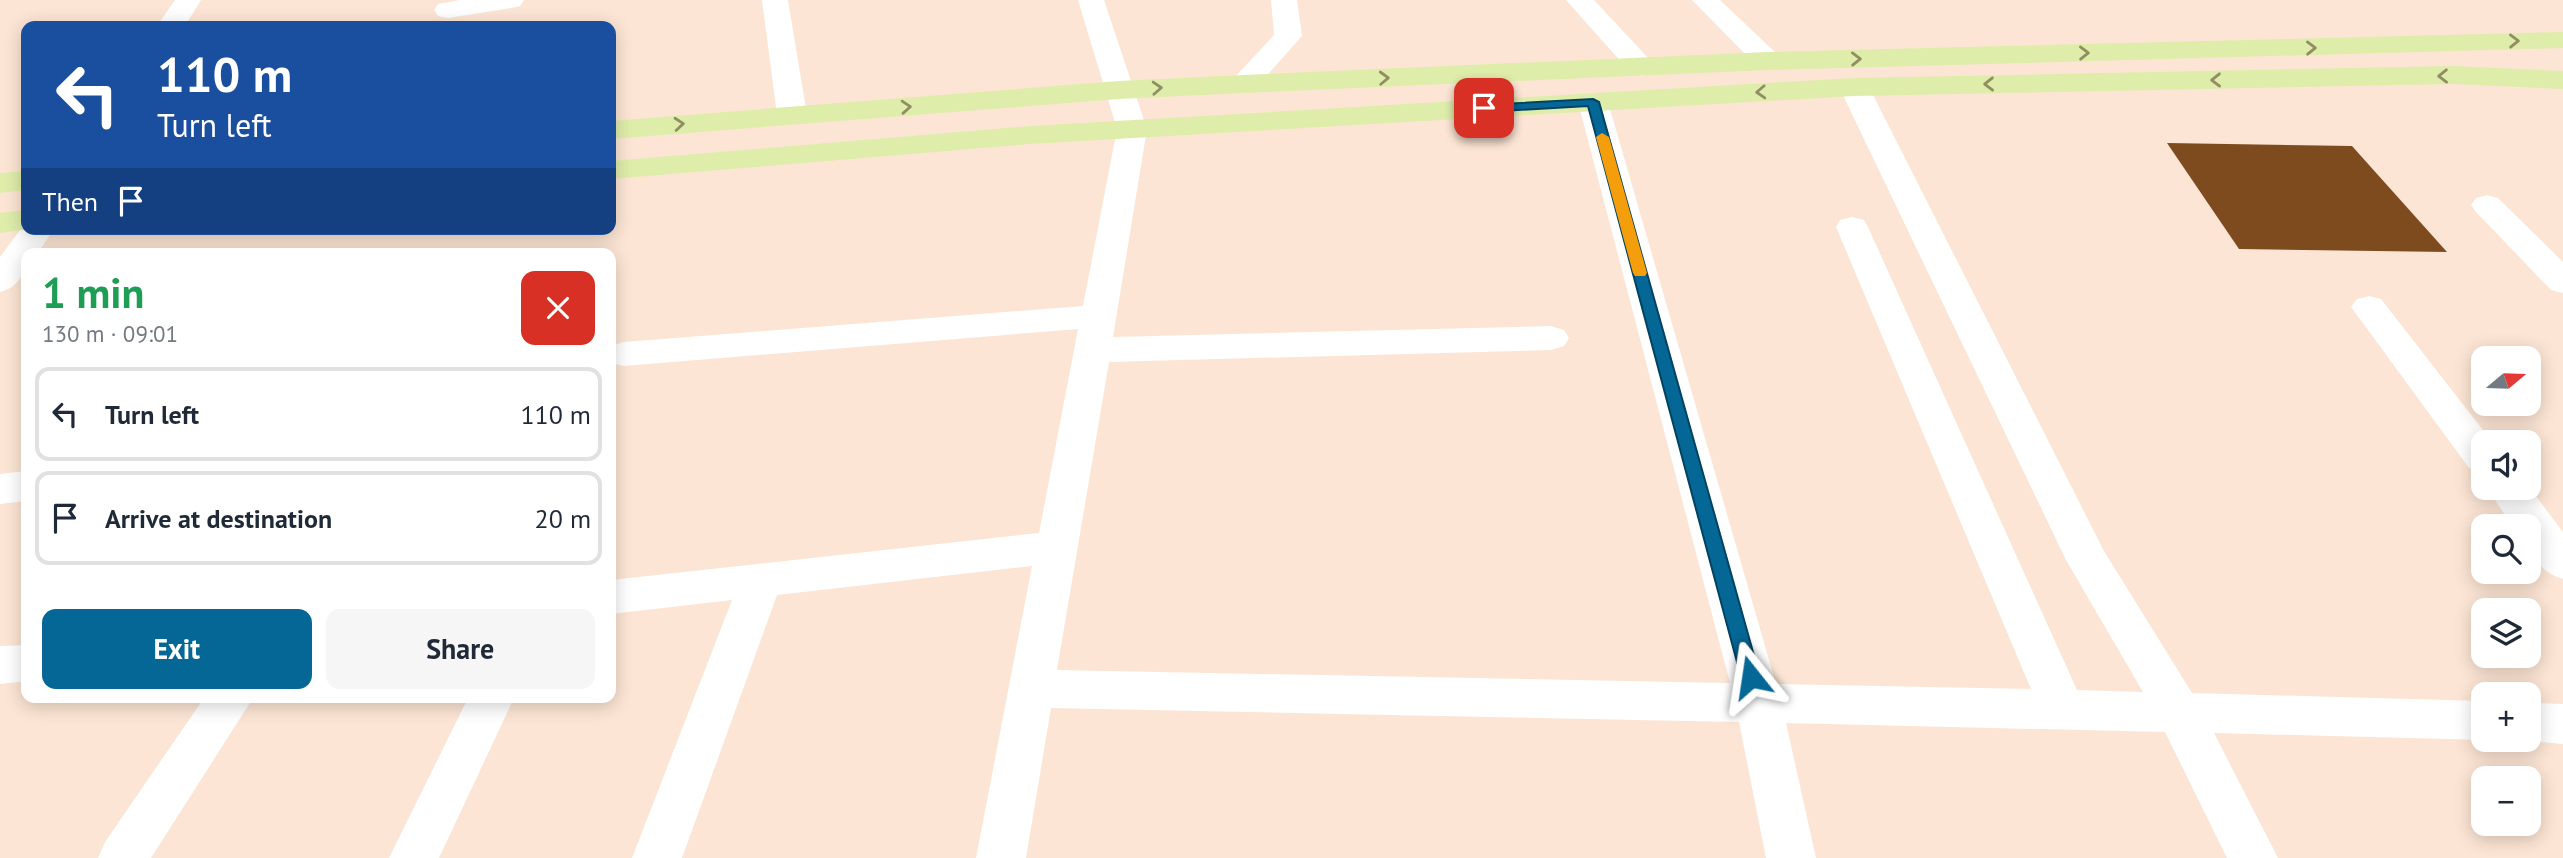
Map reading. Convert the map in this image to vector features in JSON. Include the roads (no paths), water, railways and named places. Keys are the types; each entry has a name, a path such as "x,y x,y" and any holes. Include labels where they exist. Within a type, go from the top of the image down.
{"main road":[{"path":"616,130 1119,90 1244,84 1768,61 2563,40"},
{"path":"616,170 1132,129 1854,87 2452,75 2563,80"},
{"path":"0,183 21,181"},
{"path":"0,223 21,221"}],"street":[{"path":"174,21 188,0"},
{"path":"447,12 511,0"},
{"path":"775,0 792,115"},
{"path":"1001,858 1132,129 1091,0"},
{"path":"1244,84 1288,36 1284,0"},
{"path":"1579,0 1641,67"},
{"path":"1705,0 1768,61"},
{"path":"1854,87 2087,560 2179,712 2253,858"},
{"path":"1593,102 1758,703 1791,858"},
{"path":"2487,205 2563,282"},
{"path":"1852,227 2063,709"},
{"path":"0,281 21,252"},
{"path":"2369,307 2471,442"},
{"path":"624,354 1095,333 1551,338"},
{"path":"0,489 21,487"},
{"path":"2516,500 2563,563"},
{"path":"616,596 1057,547"},
{"path":"657,858 761,580"},
{"path":"0,666 21,664"},
{"path":"1031,689 2063,709 2471,721"},
{"path":"123,858 227,703"},
{"path":"414,858 489,703"},
{"path":"2541,723 2563,724"}]}
